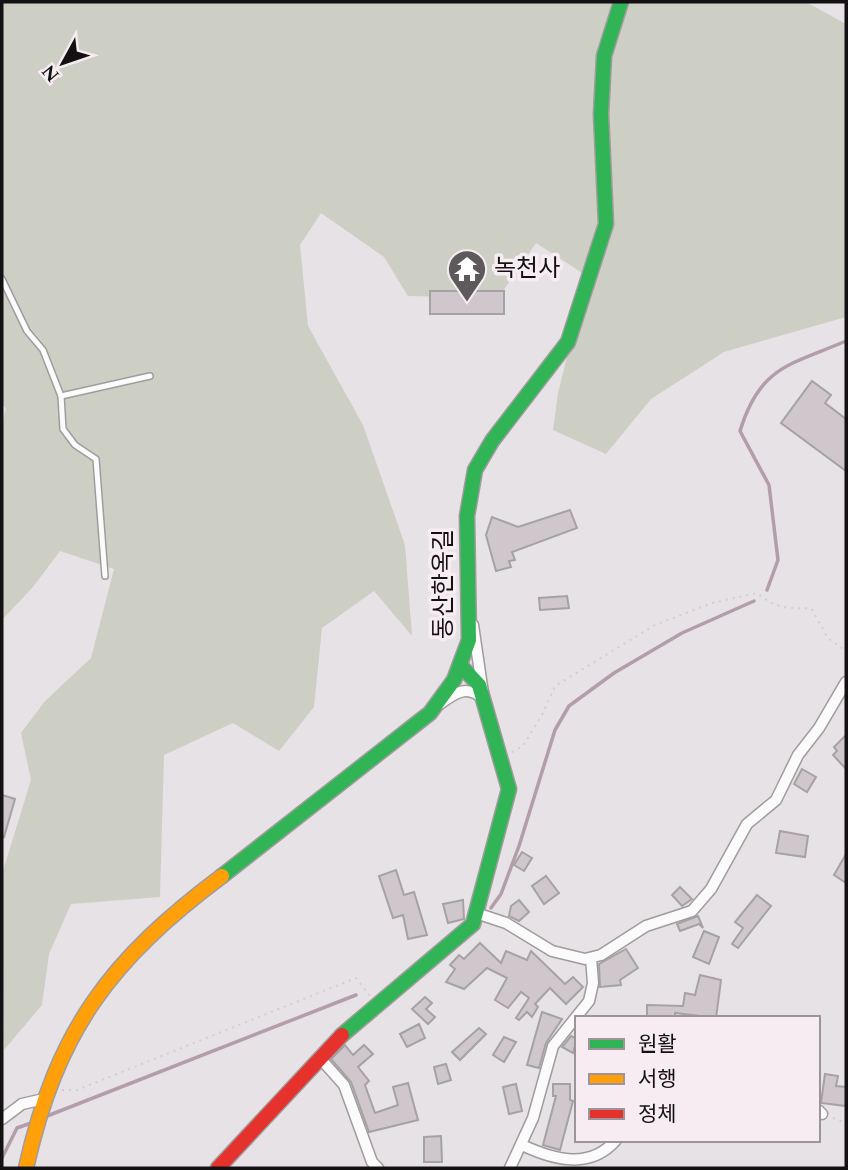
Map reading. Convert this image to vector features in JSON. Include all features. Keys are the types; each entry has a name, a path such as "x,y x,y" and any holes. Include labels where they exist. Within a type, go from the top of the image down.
{"street":[{"name":"동산한옥길","path":"26,1168 44,1100 86,1011 126,958 192,899 430,713 449,689 461,666 469,640 471,619 467,516 475,470 487,448 568,342 606,224 601,114 604,56 621,2"},
{"path":"471,619 484,700"},
{"path":"218,1168 319,1057 467,931 476,913 509,797 501,757 479,685 461,666"},
{"path":"476,913 506,923 552,951 575,958 601,955 646,926 684,915 698,905 721,873 743,830 780,795 797,755 819,728 846,682"},
{"path":"430,713 463,690 476,692 484,700"},
{"path":"584,1015 593,990 591,958"},
{"path":"510,1168 538,1103 550,1053 575,1025"},
{"path":"319,1057 344,1085 372,1162 378,1168"},
{"path":"2,1119 22,1104 44,1100"},
{"path":"522,1145 559,1162 576,1165 601,1154 613,1142"}],"lane":[{"path":"2,279 27,331 43,350 61,396 63,429 75,445 96,459 105,576"},
{"path":"61,396 150,376"}],"path":[{"path":"501,757 523,746 543,713 555,686 655,625 712,603 757,593 772,606 785,609 811,608 828,638 846,651"},
{"path":"44,1100 77,1090 356,978 377,1005"},
{"path":"820,1112 846,1123"}],"shaded area":[{"path":"2,2 806,2 846,24 846,317 724,352 651,399 606,454 553,430 558,393 587,276 536,243 498,298 408,296 384,257 321,213 300,245 308,326 363,425 405,545 412,636 374,591 322,628 314,707 279,751 233,723 164,755 160,897 71,904 49,954 42,1005 4,1050 2,874 31,780 21,733 45,701 91,658 114,569 60,551 33,587 2,620 2,423 6,408 2,405"}],"building":[{"name":"녹천사","path":"430,291 504,291 504,314 430,314"},
{"path":"812,381 831,395 825,403 846,419 846,471 781,423"},
{"path":"570,510 577,528 512,552 515,560 509,561 511,567 496,571 486,535 492,517 518,527"},
{"path":"567,596 569,608 540,610 539,598"},
{"path":"846,735 846,769 833,755 837,751 834,747"},
{"path":"802,769 816,777 807,792 794,784"},
{"path":"2,795 15,799 4,837 2,836"},
{"path":"780,831 808,836 805,857 776,853"},
{"path":"522,852 532,858 524,871 514,865"},
{"path":"846,854 846,883 834,875"},
{"path":"396,870 404,895 414,892 427,935 408,939 403,915 393,918 379,876"},
{"path":"546,876 559,893 544,904 532,886"},
{"path":"680,887 692,899 682,906 672,895"},
{"path":"757,895 771,906 738,948 732,944 743,928 735,922"},
{"path":"463,900 464,919 448,923 443,904"},
{"path":"519,900 529,912 519,921 509,916 511,906"},
{"path":"698,916 703,928 699,924 680,931 677,924"},
{"path":"704,931 719,937 709,964 693,957"},
{"path":"480,943 501,963 506,951 527,960 531,951 565,984 573,977 583,987 566,1004 550,988 535,1004 538,1007 532,1017 527,1012 519,1020 516,1018 529,998 521,992 508,1008 495,1000 507,978 487,968 464,989 446,982 455,969 450,965 459,955 464,959"},
{"path":"626,949 638,968 620,980 621,985 600,987 599,964"},
{"path":"700,975 721,980 716,1016 675,1013 675,1016 647,1016 647,1005 683,1006 685,993 695,995"},
{"path":"425,997 432,1003 426,1009 435,1017 428,1024 412,1009"},
{"path":"542,1012 562,1019 546,1043 539,1068 527,1065"},
{"path":"419,1024 425,1038 407,1047 400,1034"},
{"path":"479,1028 486,1034 460,1060 452,1052"},
{"path":"571,1036 575,1038 573,1053 562,1047"},
{"path":"504,1037 516,1042 504,1062 493,1055"},
{"path":"345,1045 353,1055 364,1045 373,1054 358,1067 369,1081 365,1085 375,1113 398,1105 393,1087 408,1083 418,1120 369,1132 351,1082 331,1059"},
{"path":"446,1064 451,1080 438,1084 434,1067"},
{"path":"825,1074 838,1076 836,1086 846,1087 846,1106 821,1103"},
{"path":"516,1084 522,1111 509,1114 503,1087"},
{"path":"553,1084 570,1084 570,1100 573,1101 560,1150 543,1145 556,1096 553,1096"},
{"path":"441,1136 442,1162 424,1162 424,1137"}],"waterway":[{"path":"767,590 778,560 769,485 740,431 748,409 768,380 793,363 846,341"},
{"path":"491,908 501,894 519,846 555,730 569,706 614,673 682,633 754,601"},
{"path":"42,1118 356,995"},
{"path":"2,1158 17,1128 31,1123"}],"traffic: fast":[{"path":"222,876 430,713 454,680 469,640 467,516 475,470 492,441 568,342 606,224 601,114 604,56 621,2"},
{"path":"342,1035 473,924 509,789 479,685 461,666"}],"traffic: slow":[{"path":"26,1168 54,1076 72,1037 94,1002 119,969 148,938 222,876"}],"traffic: jam":[{"path":"218,1168 342,1035"}],"place":[{"name":"녹천사","path":"467,303"}]}
